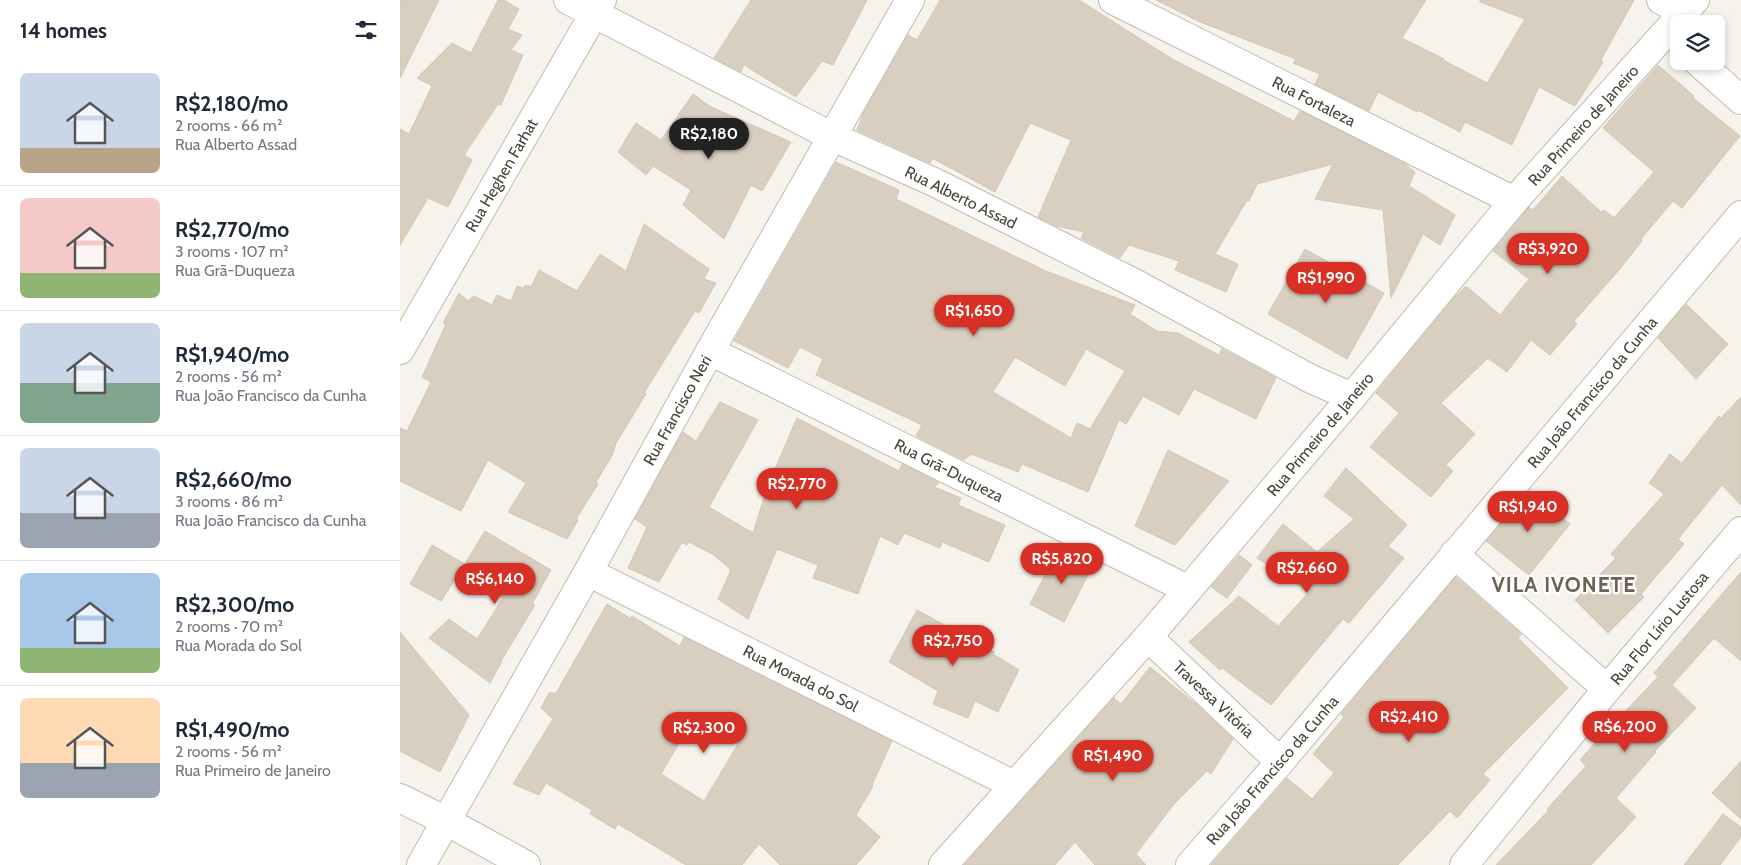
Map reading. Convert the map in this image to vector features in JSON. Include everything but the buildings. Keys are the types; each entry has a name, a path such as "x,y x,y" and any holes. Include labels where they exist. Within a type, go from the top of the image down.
{"street":[{"name":"Rua Alberto Assad","path":"568,0 598,7 833,136 936,183 1138,285 1311,379 1352,397"},
{"name":"Rua Francisco Neri","path":"421,865 910,0"},
{"name":"Rua Fortaleza","path":"1113,0 1514,201"},
{"name":"Rua Heghen Farhat","path":"400,350 598,7"},
{"name":"Rua Primeiro de Janeiro","path":"943,865 1148,637 1352,397 1514,201 1670,41"},
{"path":"1707,70 1741,100"},
{"name":"Rua João Francisco da Cunha","path":"1190,865 1280,762 1741,215"},
{"name":"Rua Grã-Duqueza","path":"710,351 1187,589"},
{"name":"Rua Flor Lírio Lustosa","path":"1464,865 1607,689 1741,531"},
{"path":"1454,554 1607,689"},
{"name":"Rua Morada do Sol","path":"588,572 1014,785"},
{"name":"Travessa Vitória","path":"1148,637 1280,762"},
{"path":"400,798 526,865"}],"district":[{"name":"VILA IVONETE","path":"1564,585"}]}
